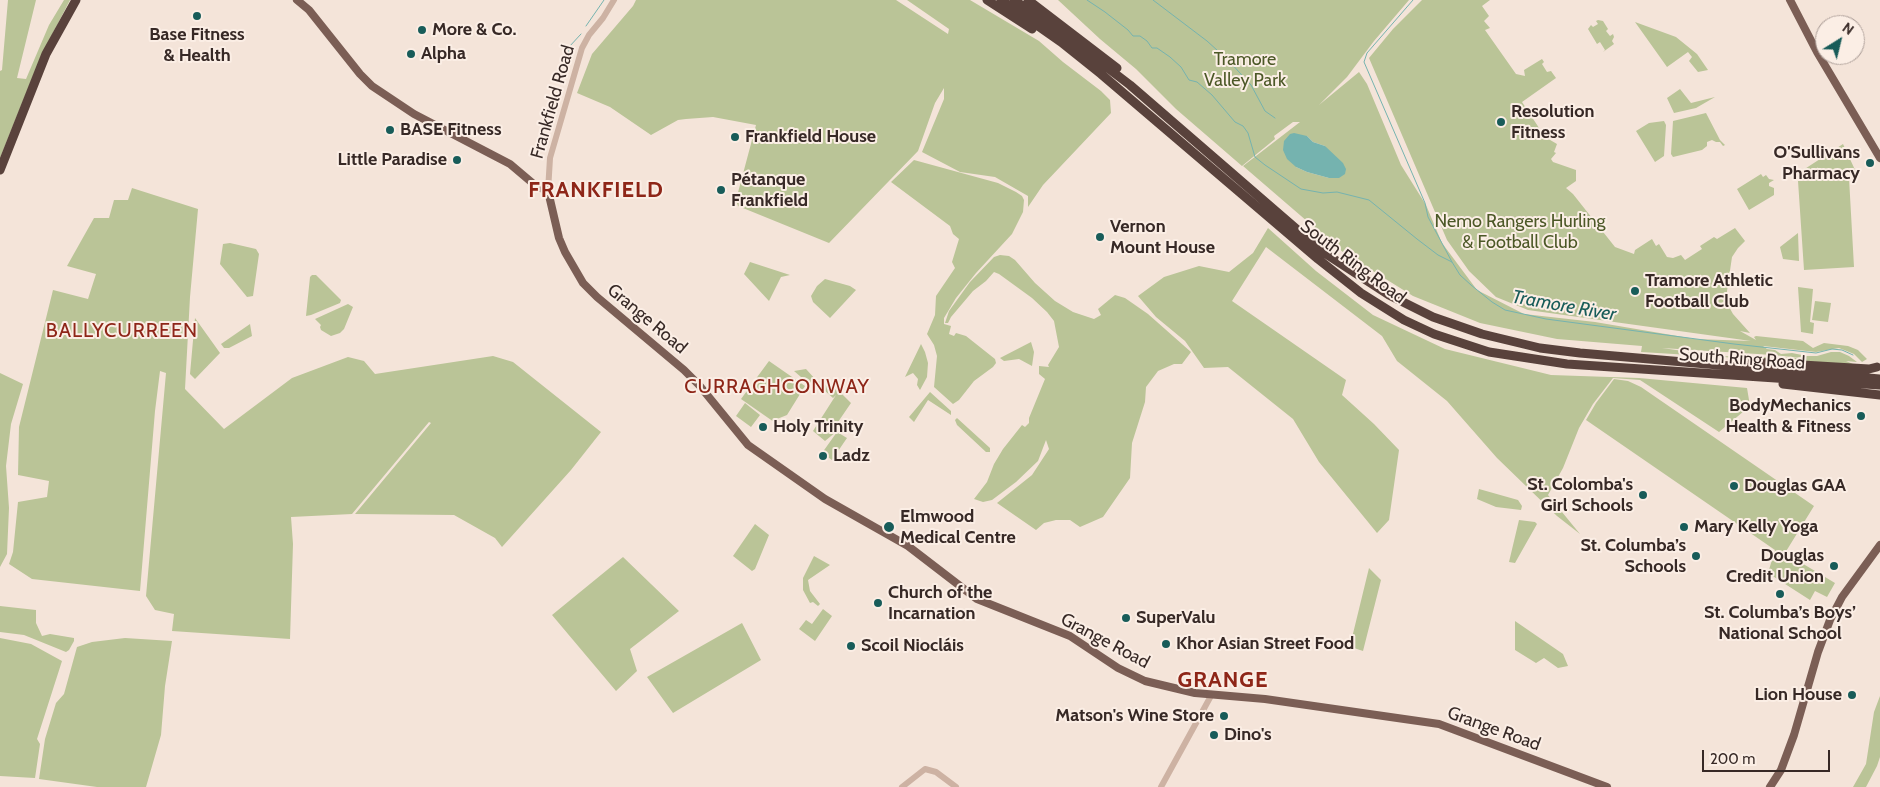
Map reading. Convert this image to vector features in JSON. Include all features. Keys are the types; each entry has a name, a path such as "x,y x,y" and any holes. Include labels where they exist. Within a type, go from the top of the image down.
{"highway":[{"path":"0,170 46,54 76,0"},
{"path":"987,0 1101,74"},
{"name":"South Ring Road","path":"1001,0 1061,42 1101,74 1318,259 1361,293 1404,320 1434,334 1489,352 1567,364 1880,385"},
{"name":"South Ring Road","path":"1014,0 1066,36 1130,85 1324,252 1389,295 1433,317 1482,334 1540,348 1880,378"},
{"path":"1028,1 1066,36"},
{"path":"1028,1 1100,53 1171,115 1195,141"},
{"path":"1682,361 1746,361 1869,369 1877,367"},
{"path":"1693,373 1880,395"}],"main road":[{"path":"297,0 318,20 360,74 372,86 414,114 510,164 536,186 548,191"},
{"path":"1790,0 1814,46 1880,158"},
{"name":"Grange Road","path":"548,191 559,238 583,283 684,370 700,386 748,445 826,498 918,552 977,599 1070,636 1118,668 1145,681 1170,688 1265,699 1439,724 1607,787"},
{"path":"1770,787 1788,751 1823,635 1834,611 1880,544"}],"street":[{"name":"Frankfield Road","path":"548,191 550,158 582,48 614,0"},
{"path":"1161,787 1212,694"},
{"path":"902,787 925,768 936,772 956,787"}],"green space":[{"path":"8,0 36,0 17,78 26,79 49,25 64,0 70,0 41,56 0,158 0,71 2,70"},
{"path":"636,0 896,0 948,34 949,29 907,0 970,0 1039,41 1110,100 1111,113 1043,185 1028,207 1028,196 995,177 960,172 922,152 944,99 944,88 935,103 918,151 829,243 738,206 736,200 756,125 713,117 686,119 678,120 651,135 610,107 577,93 592,54"},
{"path":"1058,0 1409,0 1374,41 1347,77 1319,105 1359,72 1367,84 1401,165 1426,205 1442,243 1477,290 1524,314 1595,322 1695,339 1751,341 1528,310 1496,297 1469,271 1447,240 1369,58 1393,29 1422,0 1490,0 1482,6 1489,16 1484,21 1490,28 1485,30 1516,74 1525,76 1524,70 1542,59 1544,62 1542,64 1547,72 1551,71 1556,78 1522,102 1545,137 1557,144 1554,152 1556,153 1551,159 1553,162 1576,170 1576,181 1566,188 1573,194 1615,247 1634,254 1635,250 1652,239 1656,246 1659,244 1667,257 1673,258 1681,255 1685,260 1702,249 1700,246 1714,237 1717,239 1735,228 1745,241 1732,257 1726,298 1733,314 1750,333 1740,331 1756,340 1754,337 1756,336 1803,341 1813,348 1824,343 1848,346 1858,350 1867,359 1862,362 1854,354 1839,348 1816,352 1763,346 1781,354 1792,353 1817,356 1831,352 1840,352 1857,362 1846,361 1853,364 1836,364 1641,352 1642,346 1557,339 1480,323 1413,296 1344,253 1243,166 1300,122 1293,122 1274,136 1275,139 1242,166 1176,109 1136,69","holes":["1307,136 1313,142 1325,146 1329,178 1296,167","1662,348 1773,355 1802,358 1718,356"]},
{"path":"1596,21 1603,21 1608,29 1606,31 1610,36 1613,34 1614,37 1612,41 1614,44 1603,52 1605,50 1600,42 1597,44 1588,29 1591,25 1593,27 1598,24"},
{"path":"1635,22 1676,37 1697,54 1708,70 1698,72 1689,61 1692,57 1688,52 1667,67"},
{"path":"1680,89 1691,103 1715,97 1696,108 1674,113 1667,98"},
{"path":"1706,113 1720,140 1725,145 1723,146 1720,142 1712,140 1707,142 1707,146 1702,150 1673,157 1671,154 1673,121"},
{"path":"1664,121 1666,125 1664,156 1655,162 1636,131 1649,123"},
{"path":"1843,144 1856,172 1794,176"},
{"path":"914,160 998,183 1016,192 1024,200 1023,212 1012,234 976,273 956,298 944,318 944,324 951,326 949,334 954,336 956,333 966,336 995,359 996,363 974,381 959,400 953,404 934,387 937,356 934,345 927,334 935,315 936,296 955,268 952,262 959,239 953,234 950,226 891,182"},
{"path":"1761,174 1763,177 1766,175 1769,179 1774,180 1769,183 1769,186 1774,188 1774,195 1749,210 1737,189"},
{"path":"1849,178 1854,267 1804,270 1798,181"},
{"path":"132,188 198,209 190,297 185,389 224,429 292,378 348,357 364,361 375,374 493,356 513,362 601,432 571,470 502,547 495,538 454,515 355,514 431,423 429,422 352,514 291,517 293,544 290,639 172,631 174,614 155,610 146,596 166,373 160,371 140,591 32,579 9,564 13,552 18,502 47,497 49,481 18,475 19,427 53,290 88,299 96,274 67,266 94,218 109,218 114,200 128,200"},
{"path":"1268,228 1316,271 1373,315 1445,349 1551,375 1639,378 1747,388 1750,406 1719,432 1640,380 1613,378 1593,404 1579,428 1563,468 1548,495 1580,534 1557,516 1497,458 1447,401 1397,361 1382,336 1266,247 1232,301 1346,380 1342,395 1399,450 1389,520 1377,533 1319,462 1293,419 1228,367 1204,368 1185,341 1156,317 1138,296 1164,277 1199,266 1229,272 1253,253"},
{"path":"1798,233 1799,261 1783,259 1780,247"},
{"path":"230,243 256,249 259,254 253,296 247,297 220,264 223,244"},
{"path":"1000,255 1009,256 1015,260 1035,283 1055,301 1073,312 1094,319 1101,315 1098,309 1115,295 1125,298 1148,314 1191,352 1182,364 1174,364 1158,371 1146,387 1145,402 1132,443 1130,478 1103,517 1080,527 1070,520 1056,520 1044,523 1036,530 997,503 1032,475 1049,449 1046,440 1038,461 1016,482 992,500 983,502 974,499 987,482 994,464 1003,449 1022,425 1025,427 1029,423 1029,418 1045,379 1039,374 1039,366 1049,367 1048,365 1059,347 1054,321 1047,312 1032,298 994,272 973,291 948,323 945,323 949,311 970,282 994,257"},
{"path":"750,262 790,275 781,277 769,301 744,274"},
{"path":"316,275 341,300 340,303 306,316 310,277"},
{"path":"825,279 850,286 856,290 830,318 813,302 811,296 817,286"},
{"path":"1798,287 1813,289 1810,322 1814,323 1813,334 1801,332"},
{"path":"1815,301 1831,303 1828,322 1812,320"},
{"path":"348,304 353,307 344,329 340,333 331,336 321,330 321,325 315,319"},
{"path":"195,318 220,353 195,379 190,374"},
{"path":"250,324 252,336 229,348 224,348 221,344"},
{"path":"1031,342 1034,352 1032,366 1019,359 1004,361 1000,358"},
{"path":"921,344 928,363 927,377 920,390 917,385 918,379 913,373 905,377"},
{"path":"769,361 805,386 787,415 774,422 741,399"},
{"path":"806,369 816,380 839,391 851,403 838,422 830,428 836,432 825,441 813,431 836,395 833,398 815,382 808,383 794,371"},
{"path":"0,373 23,384 11,424 6,466 9,508 7,554 0,567"},
{"name":"Douglas GAA","path":"1614,379 1628,381 1641,387 1814,506 1785,553 1835,583 1827,597 1815,591 1810,600 1768,573 1775,550 1586,420"},
{"path":"930,392 951,411 951,415 928,400 914,422 909,417"},
{"path":"745,403 760,415 751,427 736,416"},
{"path":"957,418 990,448 990,452 986,452 957,425 955,420"},
{"path":"837,432 847,438 832,460 822,453"},
{"path":"1479,489 1518,500 1522,506 1521,510 1496,507 1477,499"},
{"path":"1519,520 1535,522 1537,524 1515,563 1509,562"},
{"path":"755,524 769,535 755,569 752,571 733,556"},
{"path":"814,556 830,565 808,580 810,591 820,604 818,606 813,602 810,603 803,590 803,578"},
{"path":"623,557 679,611 630,649 637,671 616,691 552,615"},
{"path":"1369,568 1381,580 1363,651 1354,648 1349,650"},
{"path":"0,606 36,610 36,623 42,636 50,634 74,638 74,641 66,652 24,635 0,632"},
{"path":"823,609 832,616 815,641 799,629 806,620 812,624"},
{"path":"1515,621 1563,654 1568,666 1558,668 1544,658 1536,663 1515,650"},
{"path":"742,623 761,660 673,713 647,677"},
{"path":"0,638 31,644 62,661 37,739 40,744 35,778 0,776"},
{"path":"125,638 172,641 165,686 161,735 146,787 97,787 39,779 45,739 56,703 64,694 77,647 92,642"},
{"path":"1880,696 1880,757 1866,787 1853,787 1866,764 1874,712"}],"water":[{"path":"1290,134 1307,136 1313,142 1325,146 1343,163 1346,169 1345,174 1339,178 1329,178 1296,167 1287,159 1283,150 1284,141"}],"waterway":[{"path":"586,26 604,0"},
{"name":"Tramore River","path":"1087,0 1105,12 1133,36 1140,36 1152,48 1157,48 1170,57 1181,67 1189,80 1197,82 1212,95 1235,122 1243,126 1248,133 1255,157 1265,165 1301,189 1323,193 1337,192 1369,200 1438,255 1452,262 1460,275 1471,285 1505,310 1546,319 1734,344 1816,353 1832,349 1842,350 1853,355"},
{"path":"1153,0 1207,41 1228,60 1251,85 1265,111 1275,118"},
{"path":"1413,0 1367,53 1364,62 1425,203 1428,217 1452,262"},
{"path":"568,64 569,47 581,34"}],"place":[{"name":"Base Fitness & Health","path":"197,16"},
{"name":"More & Co.","path":"422,30"},
{"name":"Alpha","path":"411,54"},
{"name":"Resolution Fitness","path":"1501,122"},
{"name":"BASE Fitness","path":"390,130"},
{"name":"Frankfield House","path":"735,137"},
{"name":"Little Paradise","path":"457,160"},
{"name":"O'Sullivans Pharmacy","path":"1870,163"},
{"name":"Pétanque Frankfield","path":"721,190"},
{"name":"Vernon Mount House","path":"1100,237"},
{"name":"Tramore Athletic Football Club","path":"1635,291"},
{"name":"BodyMechanics Health & Fitness","path":"1861,416"},
{"name":"Holy Trinity","path":"763,427"},
{"name":"Ladz","path":"823,456"},
{"name":"Douglas GAA","path":"1734,486"},
{"name":"St. Colomba's Girl Schools","path":"1643,495"},
{"name":"Elmwood Medical Centre","path":"889,527"},
{"name":"Mary Kelly Yoga","path":"1684,527"},
{"name":"St. Columba’s Schools","path":"1696,556"},
{"name":"Douglas Credit Union","path":"1834,566"},
{"name":"St. Columba’s Boys’ National School","path":"1780,594"},
{"name":"Church of the Incarnation","path":"878,603"},
{"name":"SuperValu","path":"1126,618"},
{"name":"Khor Asian Street Food","path":"1166,644"},
{"name":"Scoil Niocláis","path":"851,646"},
{"name":"Lion House","path":"1852,695"},
{"name":"Matson's Wine Store","path":"1224,716"},
{"name":"Dino's","path":"1214,735"}],"district":[{"name":"FRANKFIELD","path":"596,191"},
{"name":"BALLYCURREEN","path":"122,331"},
{"name":"CURRAGHCONWAY","path":"777,387"},
{"name":"GRANGE","path":"1223,681"}],"park label":[{"name":"Tramore Valley Park","path":"1245,70"},
{"name":"Nemo Rangers Hurling & Football Club","path":"1520,232"}]}
